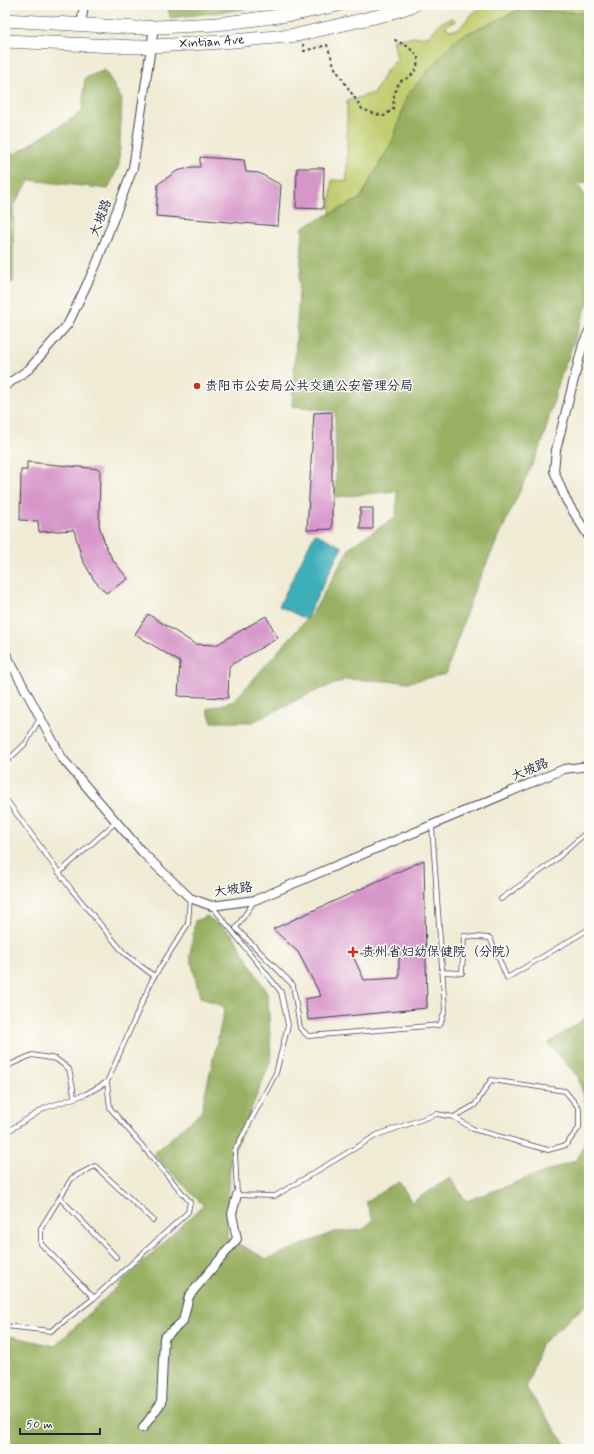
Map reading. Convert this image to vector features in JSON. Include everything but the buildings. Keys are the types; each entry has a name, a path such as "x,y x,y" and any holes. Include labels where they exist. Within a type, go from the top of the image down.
{"main road":[{"name":"Xintian Ave","path":"5,20 137,28 217,24 295,14 338,5"},
{"name":"Xintian Ave","path":"5,41 137,47 222,42 303,33 384,15 414,5"}],"street":[{"path":"81,25 84,5"},
{"name":"大坡路","path":"5,386 29,369 68,324 96,265 133,168 154,27"},
{"path":"589,331 583,344 556,450 554,472 566,500 589,537"},
{"name":"大坡路","path":"5,652 62,758 143,853 190,898 212,906 255,900 564,769 589,766"},
{"path":"143,1428 161,1403 164,1338 183,1321 189,1296 237,1239 232,1214 237,1195"}],"lane":[{"path":"5,763 26,743 40,717"},
{"path":"5,798 71,889 124,953 154,976"},
{"path":"59,873 116,822"},
{"path":"255,900 236,928 293,985 300,1028 308,1036 440,1024 445,1010 432,825"},
{"path":"501,899 553,862 589,830"},
{"path":"5,1326 51,1331 94,1298 188,1212 190,1202 110,1108 106,1082 154,976 188,924 190,898"},
{"path":"212,906 282,992 288,1025 276,1073 235,1150 237,1195 274,1196 377,1135 437,1114 454,1117 473,1129 548,1150 566,1145 579,1128 579,1108 565,1091 491,1080 475,1105 454,1117"},
{"path":"442,972 462,972 464,936 490,938 507,978 589,929"},
{"path":"5,1067 32,1055 56,1059 69,1069 74,1088 74,1098"},
{"path":"5,1134 45,1108 86,1094 106,1082"},
{"path":"94,1298 41,1244 41,1228 72,1178 95,1166 153,1220"},
{"path":"60,1198 116,1257"}],"path":[{"path":"303,33 304,51 327,45 335,68 362,109 384,116 393,108 394,95 399,82 411,77 418,67 418,56 407,46 393,39"}],"green space":[{"path":"168,5 280,5 170,18"},
{"path":"497,5 530,5 589,9 589,13 519,10 407,95 394,138 360,199 330,214 332,180 347,181 347,101 374,93 386,71 397,59 393,39 429,36 440,23 451,18 456,21 448,24 446,28 455,30 478,10 492,8"},
{"path":"519,10 589,13 589,181 578,185 589,202 589,300 558,385 542,443 473,593 446,674 409,682 347,679 309,694 253,722 212,722 207,709 234,701 313,612 351,546 396,517 397,491 336,497 335,411 292,406 303,227 360,199 394,138 407,95 457,38"},
{"path":"105,70 122,100 119,165 108,189 30,180 13,206 13,282 5,286 5,154 17,153 82,112 85,78"},
{"path":"207,916 233,935 268,995 271,1060 230,1162 227,1238 267,1259 334,1232 362,1230 373,1220 366,1202 399,1182 412,1202 450,1178 466,1201 577,1160 589,1134 589,1302 541,1344 526,1388 569,1449 5,1449 5,1335 55,1346 203,1205 153,1154 201,1112 225,1007 200,997 190,956 195,921"},
{"path":"589,1016 589,1114 578,1077 548,1043"}],"water":[{"path":"315,533 342,547 306,619 279,606"}],"place":[{"name":"贵阳市公安局公共交通公安管理分局","path":"197,386"},
{"name":"贵州省妇幼保健院（分院）","path":"353,952"}]}
